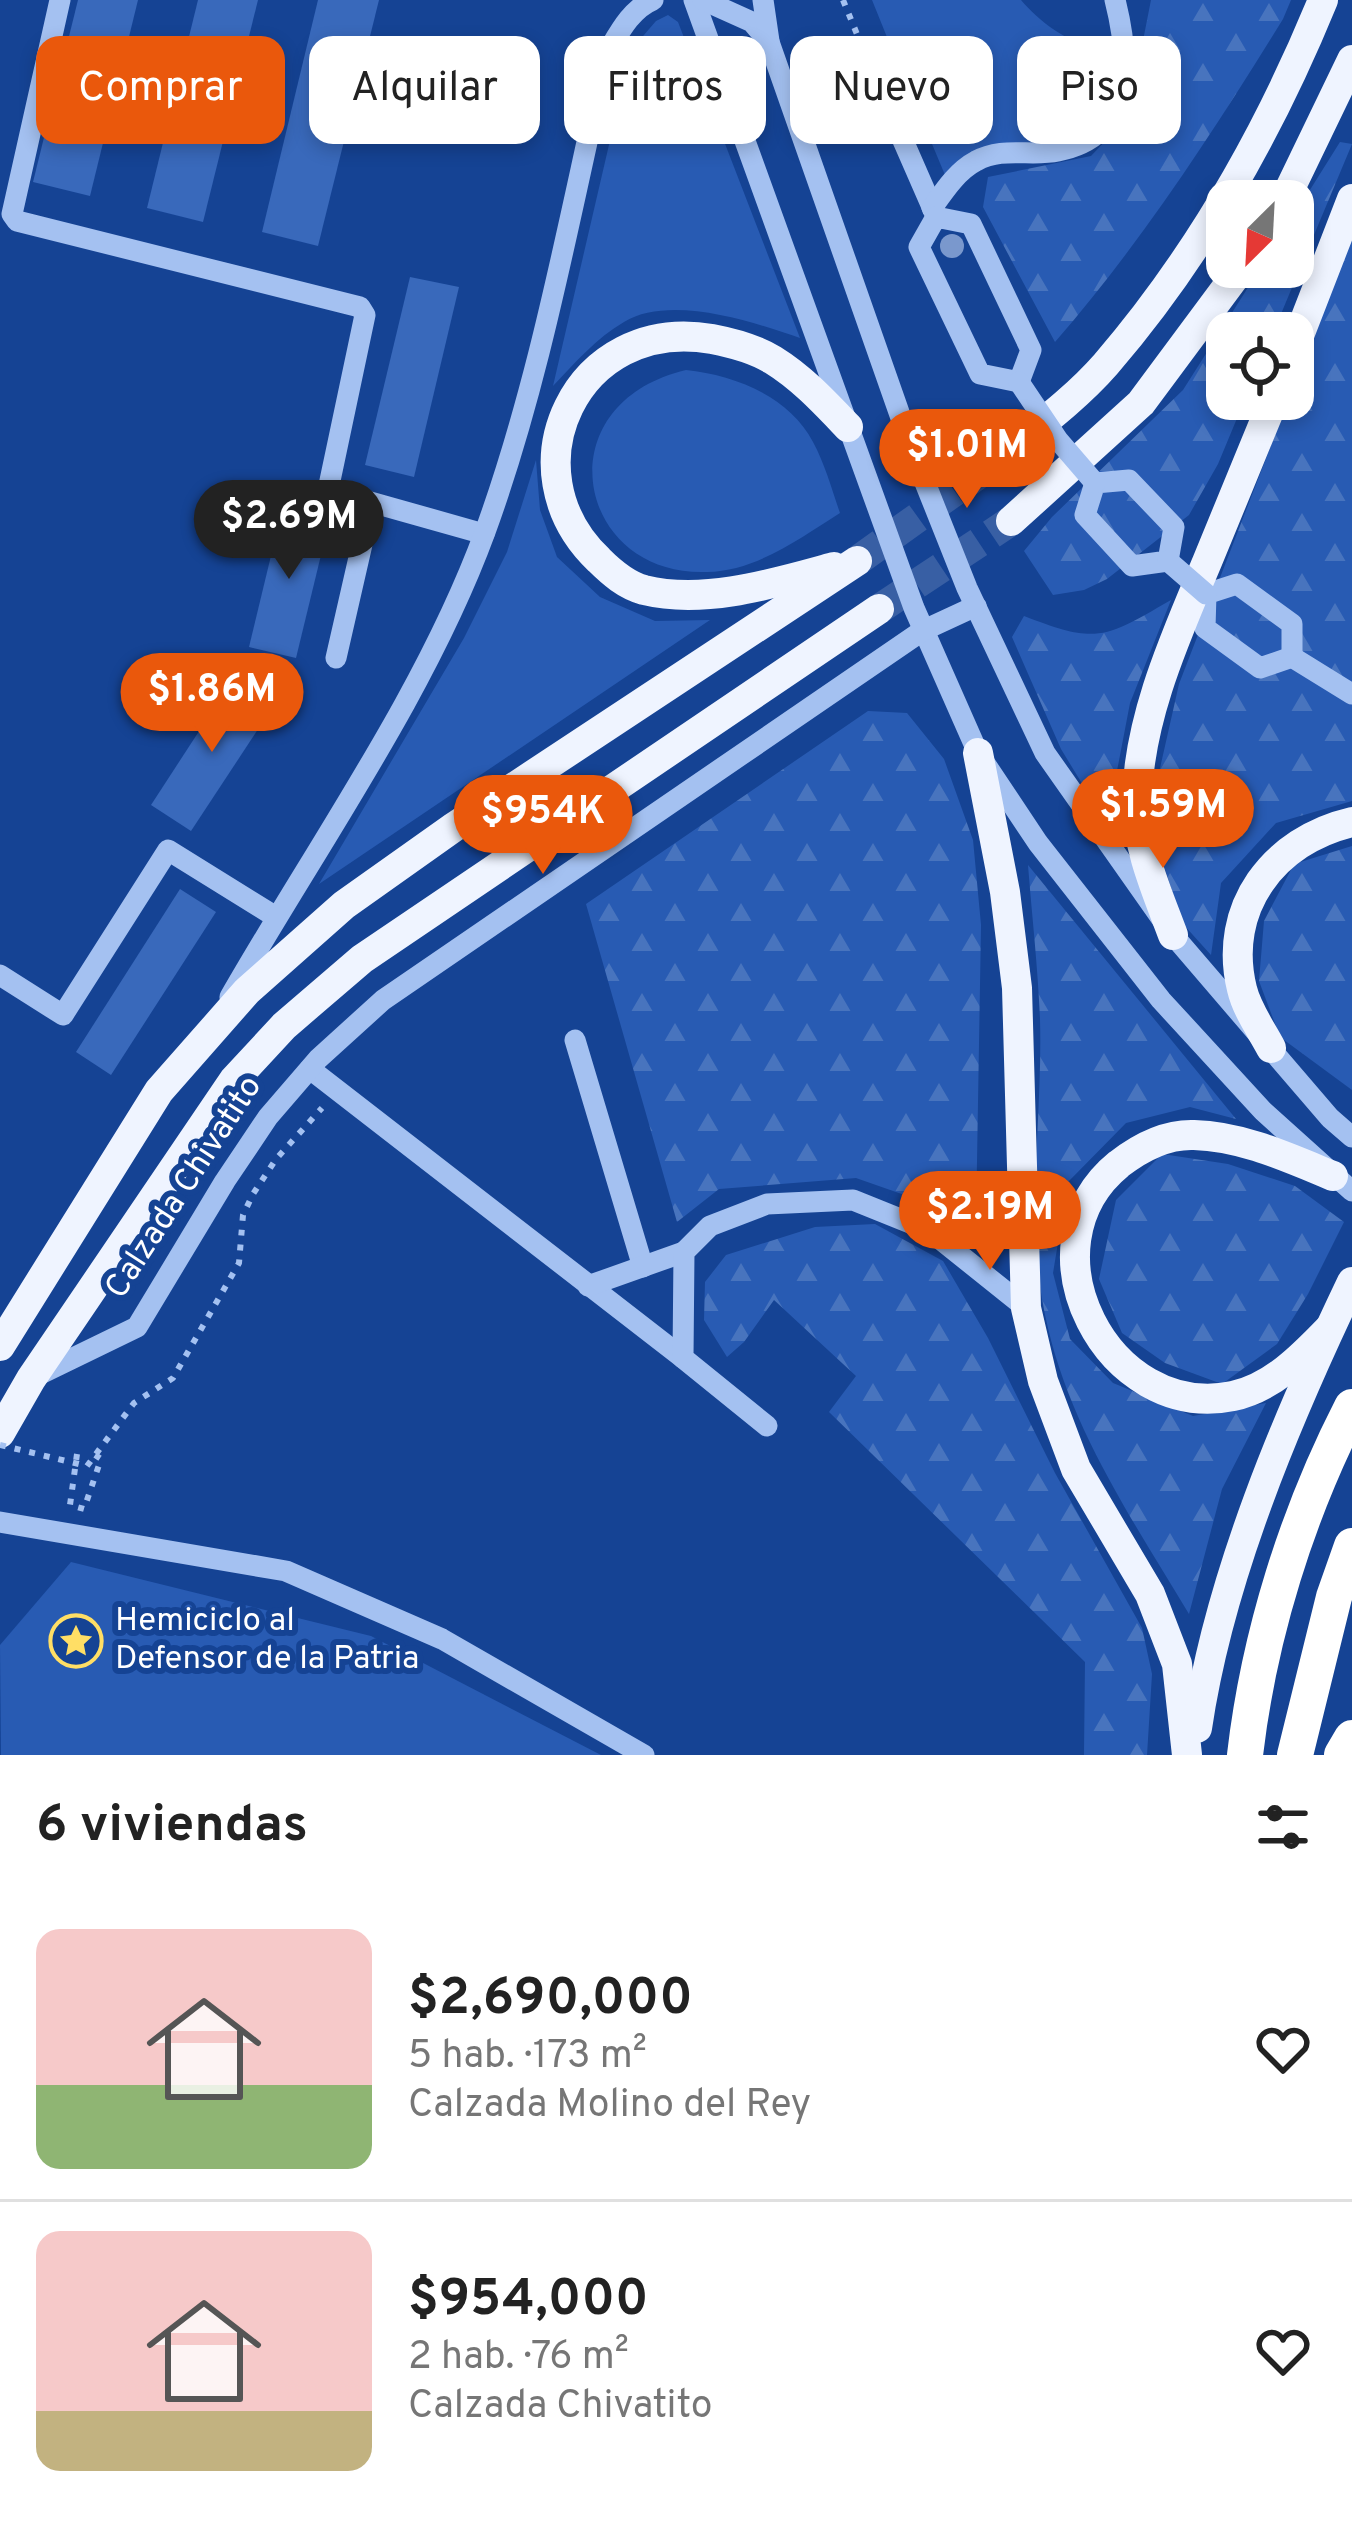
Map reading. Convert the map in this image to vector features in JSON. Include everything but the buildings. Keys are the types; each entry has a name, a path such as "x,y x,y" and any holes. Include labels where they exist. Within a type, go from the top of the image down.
{"highway":[{"path":"1245,1755 1252,1696 1288,1560 1352,1407"},
{"path":"1259,1755 1287,1618 1352,1454"},
{"path":"1295,1755 1334,1597 1352,1546"},
{"path":"1310,1755 1352,1604"},
{"path":"1342,1755 1352,1738"}],"main road":[{"path":"987,468 1103,368 1162,292 1259,143 1323,0"},
{"path":"1294,180 1352,60"},
{"path":"1308,312 1352,200"},
{"path":"1011,521 1141,403 1226,288"},
{"name":"Calzada Chivatito","path":"0,1346 159,1091 247,991 344,905 454,827 857,561 701,594 638,589 615,575 575,531 564,508 556,459 568,410 595,369 633,343 664,337 723,341 771,358 809,386 848,427"},
{"path":"1173,935 1141,836 1140,761 1182,623 1265,420"},
{"name":"Calzada Chivatito","path":"0,1433 31,1379 234,1080 284,1026 362,958 879,609"},
{"path":"978,753 1005,892 1017,988 1026,1308 1042,1382 1076,1469 1150,1594 1178,1664 1191,1755"},
{"path":"1271,1048 1243,993 1238,945 1241,921 1250,898 1277,859 1318,832 1352,823"},
{"path":"1329,1329 1296,1363 1233,1396 1175,1394 1152,1384 1097,1335 1074,1274 1079,1222 1108,1173 1168,1136 1194,1135 1249,1145 1343,1184"},
{"path":"1191,1755 1207,1672 1241,1548 1352,1282"}],"street":[{"path":"60,0 12,214 16,221 360,307 365,315 328,490 484,534"},
{"path":"208,1034 413,687 484,534 518,433 607,53 622,28 644,3 653,0"},
{"path":"698,0 752,22 769,42"},
{"path":"698,0 922,631 978,753 1038,843 1161,1000 1263,1111 1343,1184"},
{"path":"763,0 769,42 914,455 976,606 1045,753 1173,935 1330,1118 1352,1137"},
{"path":"1095,484 1019,382 980,374 919,247 934,213 962,171 976,161 1013,151 1058,151 1101,129 1115,112 1125,64 1124,35 1114,0"},
{"path":"904,144 934,213"},
{"path":"934,213 971,224 1031,350 1019,382"},
{"path":"1095,484 1129,480 1174,527 1168,561"},
{"path":"1095,484 1085,515 1132,566 1168,561 1206,594"},
{"path":"335,658 370,505"},
{"path":"1206,594 1237,584 1292,624 1292,657"},
{"path":"1206,594 1205,628 1260,668 1292,657"},
{"name":"Calzada Chivatito","path":"31,1379 137,1327 268,1117 310,1069 383,1000 922,631 976,606"},
{"path":"1292,657 1352,694"},
{"path":"0,975 63,1015 168,850 276,917"},
{"path":"575,1040 644,1267"},
{"path":"310,1069 767,1426"},
{"path":"588,1286 684,1252 710,1226 767,1204 853,1200 930,1231 1026,1308"},
{"path":"683,1358 684,1252"},
{"path":"0,1522 286,1571 442,1639 644,1755"}],"path":[{"path":"843,0 858,36"},
{"path":"0,1445 87,1466 134,1403 173,1378 239,1263 244,1215 253,1194 303,1126 340,1092"},
{"path":"77,1454 70,1505 84,1509 101,1459 95,1455"}],"green space":[{"path":"872,0 1021,0 1066,36 1017,36 1017,144 1042,144 978,152 960,160 945,175 932,144 993,144 993,36 887,36"},
{"path":"1151,0 1291,0 1175,185 1055,342 983,207 988,177 1091,156 1102,144 1181,144 1181,36 1144,36"},
{"path":"668,15 678,22 683,36 643,36"},
{"path":"1340,142 1352,144 1314,235 1314,183"},
{"path":"609,144 725,144 800,338 712,314 664,310 643,314 604,336 553,386"},
{"path":"1352,238 1352,801 1276,823 1221,883 1211,955 1183,924 1163,863 1156,786 1179,684 1281,420 1314,420 1314,336"},
{"path":"1248,288 1292,288 1282,312 1232,312"},
{"path":"1206,354 1206,420 1236,420 1189,515 1107,579 1084,590 1053,595 1024,551 1052,517 1183,390"},
{"path":"686,370 741,383 790,412 817,450 840,513 777,552 725,570 663,566 628,547 605,519 593,486 595,450 610,417 640,389"},
{"path":"536,460 540,510 557,557 600,597 655,621 710,620 319,884 464,638 507,552"},
{"path":"1171,600 1130,703 1116,776 1123,833 1114,836 1061,749 1012,637 1024,616 1069,631 1100,633 1131,623"},
{"path":"868,711 907,713 944,759 973,840 981,925 976,1220 856,1178 719,1189 677,1222 586,904"},
{"path":"1352,846 1352,1090 1280,1037 1259,981 1264,921 1294,864"},
{"path":"1028,865 1236,1119 1190,1107 1126,1123 1068,1182 1053,1273 1070,1339 1113,1383 1193,1416 1266,1403 1222,1489 1189,1614 1089,1440 1048,1328 1035,1213 1040,1019"},
{"path":"1162,1154 1228,1164 1295,1186 1344,1222 1277,1344 1222,1384 1165,1363 1122,1333 1099,1279 1116,1200"},
{"path":"875,1224 943,1261 1142,1628 1152,1674 1147,1755 1084,1755 1085,1662 829,1412 856,1376 774,1300 727,1357 704,1320 705,1282 726,1255 815,1227"},
{"path":"71,1562 371,1636 601,1755 1,1755 0,1645"}],"tunnel":[{"path":"857,561 987,468"},
{"path":"879,609 1011,521"}],"place":[{"name":"Hemiciclo al Defensor de la Patria","path":"76,1641"}]}
